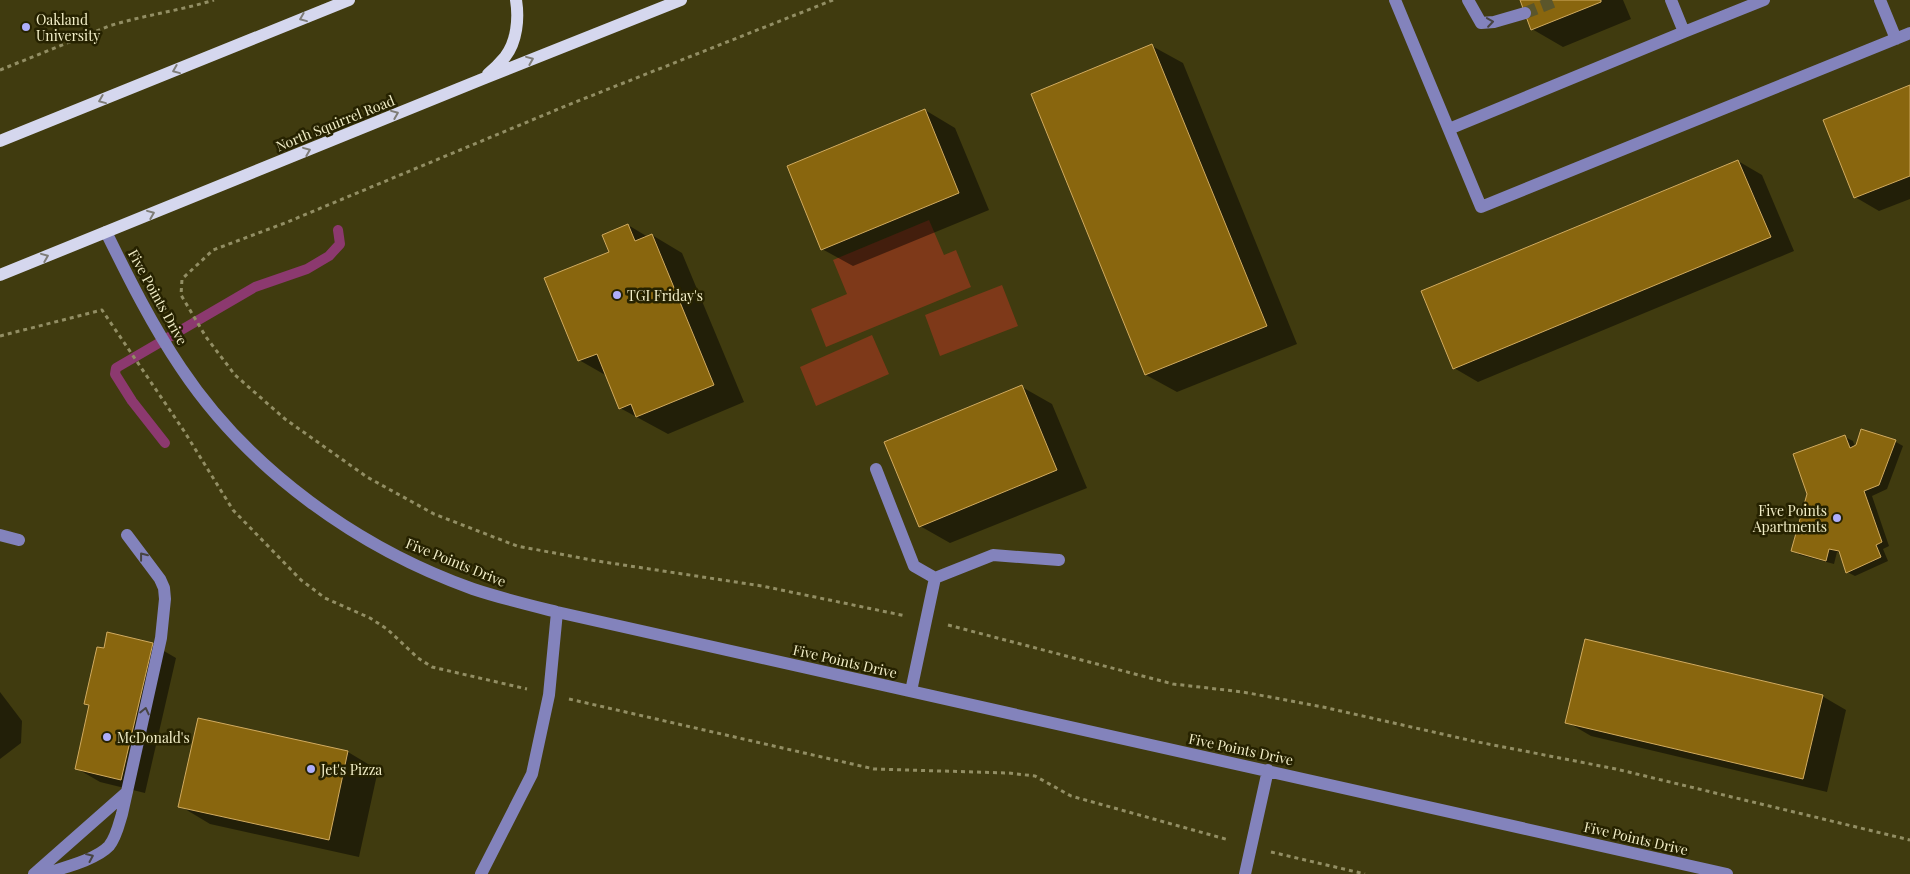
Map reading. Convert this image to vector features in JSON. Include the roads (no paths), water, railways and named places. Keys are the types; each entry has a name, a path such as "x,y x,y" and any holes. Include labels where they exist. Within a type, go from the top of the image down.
{"main road":[{"path":"0,141 349,0"},
{"path":"485,78 506,56 515,36 518,12 516,0"},
{"name":"North Squirrel Road","path":"0,275 681,0"}],"street":[{"path":"1396,0 1481,208 1910,33"},
{"path":"1468,0 1481,23 1494,22 1525,13"},
{"path":"1671,0 1684,32"},
{"path":"1449,129 1764,0"},
{"path":"1880,0 1896,39"},
{"name":"Five Points Drive","path":"106,232 142,306 182,370 225,424 280,477 314,504 376,544 405,560 473,589 557,612 1727,874"},
{"path":"876,469 914,566 935,578"},
{"path":"44,874 87,859 109,846 118,826 127,792 161,638 165,599 164,588 160,579 127,534"},
{"path":"0,535 18,540"},
{"path":"935,578 993,555 1058,560"},
{"path":"910,691 935,578"},
{"path":"481,874 532,774 549,695 557,612"},
{"path":"1245,874 1268,770"},
{"path":"34,874 127,792"}],"waterway":[{"path":"165,443 132,401 115,374 116,368 255,287 307,269 329,256 340,244 338,230"}],"tunnel":[{"path":"1525,13 1558,0"}],"place":[{"name":"Oakland University","path":"26,27"},
{"name":"TGI Friday's","path":"617,295"},
{"name":"Five Points Apartments","path":"1837,518"},
{"name":"McDonald's","path":"107,737"},
{"name":"Jet's Pizza","path":"311,769"}]}
